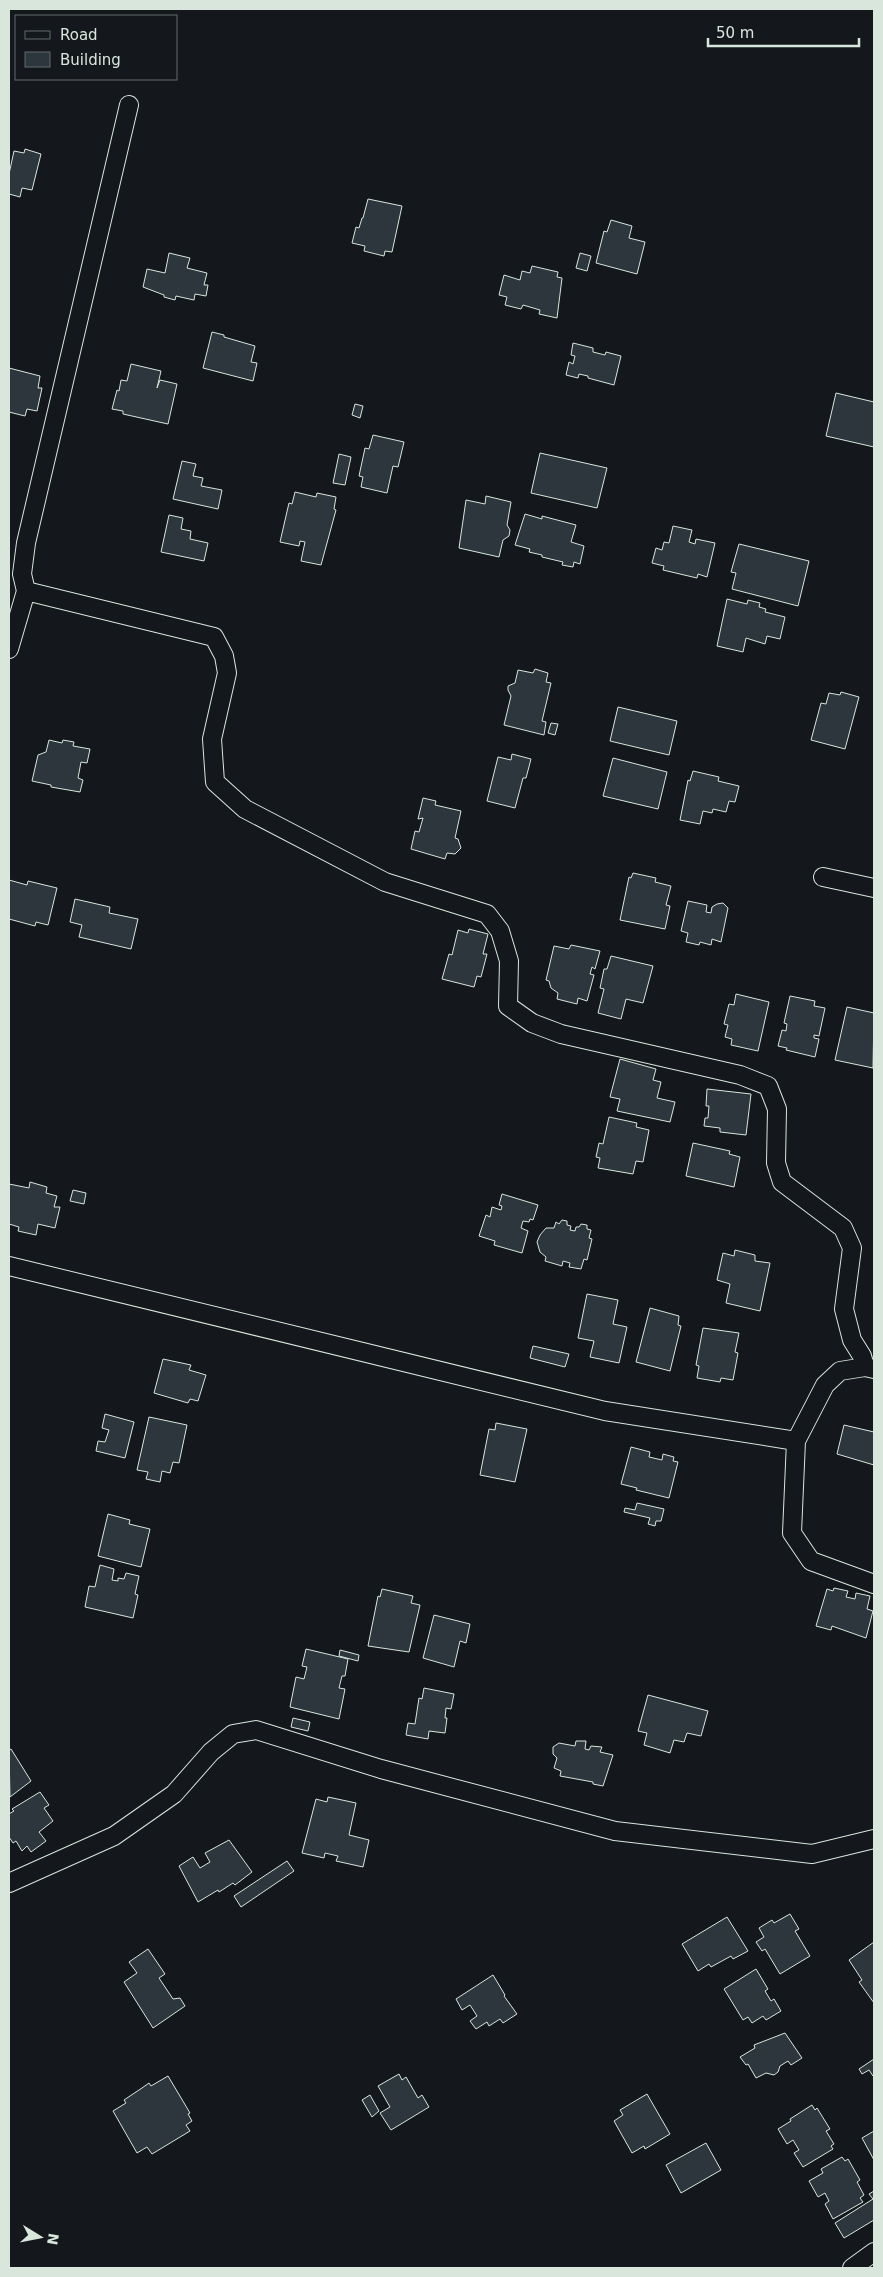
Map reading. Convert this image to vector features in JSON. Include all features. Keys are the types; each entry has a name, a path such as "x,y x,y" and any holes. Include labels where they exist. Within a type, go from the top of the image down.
{"street":[{"path":"9,649 26,591 22,574 26,543 129,105"},
{"path":"26,591 214,638 224,656 227,674 212,739 215,782 245,809 385,882 487,914 500,931 510,960 508,1006 532,1023 560,1034 740,1075 768,1086 777,1109 776,1163 782,1182 843,1228 852,1248 846,1280 844,1309 852,1340 869,1368 840,1371 825,1385 796,1441 792,1533 811,1561 874,1584"},
{"path":"823,876 874,888"},
{"path":"9,1266 605,1411 796,1441"},
{"path":"9,1883 114,1836 174,1794 211,1752 233,1734 256,1730 381,1769 615,1830 812,1854 874,1839"},
{"path":"852,2268 874,2252"}],"building":[{"path":"25,149 41,154 32,190 22,188 20,197 9,194 9,174 14,151 24,153"},
{"path":"368,199 402,206 392,252 385,251 384,256 364,251 365,246 352,243 356,227 359,228 363,218"},
{"path":"611,220 632,226 629,238 645,242 637,274 596,263 604,231 607,232"},
{"path":"169,253 190,258 187,268 207,273 204,285 208,285 206,296 195,294 194,300 176,296 175,300 143,287 147,269 165,273"},
{"path":"580,253 591,256 587,271 576,268"},
{"path":"532,266 558,272 557,277 562,278 557,318 539,314 540,310 523,305 521,309 505,305 507,297 499,295 504,275 520,280 522,271 530,273"},
{"path":"212,332 255,346 251,362 257,363 253,381 203,368"},
{"path":"573,343 593,348 593,352 605,355 606,352 621,356 614,385 579,374 578,378 566,375 569,362 573,364 575,356 571,355"},
{"path":"131,364 161,371 157,388 160,380 177,384 168,424 123,414 123,411 112,409 121,380 127,381"},
{"path":"9,368 40,376 38,388 42,388 37,411 27,409 25,416 9,412"},
{"path":"836,393 874,402 874,447 826,436"},
{"path":"355,404 363,406 360,418 352,415"},
{"path":"373,435 404,442 398,467 393,466 387,493 361,487 363,477 359,476 365,448 369,449"},
{"path":"540,453 607,468 597,508 531,493"},
{"path":"339,454 351,457 345,485 333,483"},
{"path":"182,461 196,464 193,476 203,478 201,486 222,490 218,509 173,499"},
{"path":"295,492 316,497 317,493 336,497 334,509 336,510 321,565 301,561 305,542 300,541 299,546 280,542 289,503 292,504"},
{"path":"486,496 511,502 507,525 510,530 509,536 503,540 499,557 459,548 466,500 485,504"},
{"path":"525,514 542,519 542,516 576,525 571,542 584,546 580,564 574,562 573,567 562,565 563,562 542,557 542,555 529,552 530,549 515,545"},
{"path":"169,515 183,518 181,529 191,531 190,539 208,543 204,561 161,552"},
{"path":"673,526 692,530 689,542 695,544 696,539 715,543 707,577 698,574 697,578 663,570 664,566 652,563 656,548 662,550 664,542 669,543"},
{"path":"739,544 809,561 798,606 732,589 736,573 731,572"},
{"path":"727,599 747,604 748,600 760,603 759,607 766,609 765,612 785,617 780,639 767,636 765,644 746,638 743,652 717,646"},
{"path":"535,669 548,673 546,682 551,683 542,721 546,722 544,735 504,725 511,696 508,686 515,683 518,670 533,673"},
{"path":"841,692 859,697 845,749 811,740 821,703 826,704 829,693 840,695"},
{"path":"618,707 677,721 669,755 610,741"},
{"path":"551,723 558,724 555,735 548,733"},
{"path":"49,740 62,743 63,740 74,742 73,746 90,749 87,763 81,762 78,778 83,780 80,792 51,787 51,785 32,781 38,755 46,752"},
{"path":"512,754 531,759 526,778 523,778 515,808 487,801 498,757 511,760"},
{"path":"613,758 667,772 658,809 603,796"},
{"path":"693,771 719,777 718,781 739,786 735,802 729,801 726,812 713,809 712,813 703,811 700,824 680,820 688,780 690,781"},
{"path":"423,798 436,801 435,805 461,811 455,838 458,839 461,848 455,854 447,853 445,859 411,849 415,831 419,832 423,818 418,819"},
{"path":"633,873 656,878 655,882 671,886 666,905 670,906 665,929 620,920 629,877 631,878"},
{"path":"9,880 27,885 28,881 57,888 48,925 36,922 35,926 9,919"},
{"path":"75,899 110,907 109,913 138,919 131,949 79,937 82,925 70,922"},
{"path":"688,901 707,905 706,912 711,913 712,907 717,904 723,903 728,908 721,942 712,939 711,945 700,942 699,945 686,942 688,933 681,931"},
{"path":"469,929 488,934 483,954 487,954 481,977 477,976 474,987 442,979 449,954 452,955 458,930 468,933"},
{"path":"571,945 600,951 595,969 592,967 590,974 594,975 587,1001 578,998 577,1004 557,999 558,993 551,988 549,981 546,980 554,946 569,949"},
{"path":"611,956 653,966 643,1003 626,999 621,1019 598,1013 604,989 600,988 604,969 607,969"},
{"path":"736,994 769,1002 758,1051 731,1045 732,1039 725,1037 728,1025 724,1024 729,1004 734,1005"},
{"path":"790,996 815,1001 814,1006 825,1008 819,1036 814,1035 814,1038 819,1039 815,1057 786,1050 787,1048 778,1046 782,1030 786,1031 787,1024 784,1023"},
{"path":"847,1007 874,1013 873,1068 835,1060"},
{"path":"620,1059 656,1069 653,1080 661,1082 657,1098 675,1102 670,1122 617,1111 620,1099 610,1097"},
{"path":"707,1089 751,1094 746,1135 720,1132 720,1128 704,1126 705,1118 708,1118 709,1106 706,1106"},
{"path":"609,1117 637,1123 636,1127 649,1130 643,1162 636,1161 633,1174 598,1168 600,1158 596,1157 599,1143 603,1144"},
{"path":"693,1143 730,1151 729,1154 740,1157 734,1187 686,1176"},
{"path":"30,1182 47,1187 46,1193 57,1196 54,1207 60,1207 55,1228 38,1224 36,1235 18,1231 19,1227 9,1224 9,1184 29,1188"},
{"path":"73,1190 86,1193 84,1204 70,1201"},
{"path":"502,1194 538,1205 533,1220 530,1219 529,1222 523,1221 521,1228 528,1231 522,1253 494,1245 495,1241 479,1236 486,1215 490,1217 492,1207 501,1210 502,1206 499,1205"},
{"path":"562,1220 567,1221 567,1225 571,1226 570,1230 575,1231 576,1227 579,1227 581,1224 587,1225 587,1229 591,1230 589,1238 592,1239 587,1260 584,1259 581,1269 569,1267 570,1263 563,1261 562,1266 545,1261 546,1257 540,1252 537,1242 540,1235 546,1228 554,1228 556,1222 559,1224"},
{"path":"735,1250 755,1255 755,1261 770,1263 760,1311 726,1303 730,1284 717,1280 723,1253 734,1256"},
{"path":"587,1294 618,1300 613,1324 627,1327 619,1363 590,1357 594,1341 578,1338"},
{"path":"650,1308 679,1316 678,1325 681,1326 670,1371 636,1362"},
{"path":"703,1328 739,1333 735,1352 738,1353 733,1380 721,1378 720,1382 697,1378 699,1366 696,1365"},
{"path":"533,1346 569,1354 565,1367 530,1358"},
{"path":"163,1359 191,1365 189,1370 206,1375 198,1401 190,1399 188,1403 154,1393"},
{"path":"105,1414 134,1422 125,1458 96,1451 98,1441 105,1442 109,1430 102,1428"},
{"path":"149,1417 187,1425 179,1463 173,1462 170,1473 162,1471 160,1482 146,1479 148,1472 137,1470"},
{"path":"496,1423 527,1429 515,1482 480,1475 489,1429 495,1430"},
{"path":"844,1425 874,1432 874,1465 837,1454"},
{"path":"631,1447 650,1452 649,1457 662,1460 663,1454 674,1457 673,1461 678,1462 669,1498 636,1490 637,1488 621,1484"},
{"path":"637,1503 664,1509 661,1521 656,1521 655,1526 648,1524 650,1518 624,1512 625,1508 635,1510"},
{"path":"108,1514 130,1520 129,1524 150,1529 141,1567 98,1556"},
{"path":"100,1565 114,1569 112,1580 124,1579 126,1573 139,1576 135,1594 138,1595 133,1618 85,1607 89,1586 95,1587"},
{"path":"834,1588 848,1591 846,1597 855,1599 856,1593 870,1596 867,1609 873,1611 866,1638 832,1626 831,1630 816,1626 827,1589 833,1591"},
{"path":"382,1589 413,1596 411,1603 420,1605 409,1652 368,1646 378,1596 380,1597"},
{"path":"434,1615 470,1624 466,1643 460,1641 454,1667 423,1658"},
{"path":"306,1649 348,1659 345,1676 342,1676 339,1688 345,1689 339,1719 290,1707 296,1677 304,1679 307,1667 302,1666"},
{"path":"340,1650 359,1655 358,1661 339,1656"},
{"path":"424,1688 454,1694 451,1709 446,1708 445,1733 429,1731 428,1739 406,1735 408,1723 415,1724 419,1698 422,1699"},
{"path":"648,1695 708,1711 701,1736 687,1733 684,1742 674,1740 670,1753 644,1745 647,1733 638,1731"},
{"path":"293,1718 310,1722 308,1731 291,1727"},
{"path":"576,1741 586,1741 585,1749 589,1750 591,1746 602,1747 600,1752 613,1755 603,1786 593,1784 593,1782 560,1776 561,1771 554,1768 557,1758 553,1754 553,1747 559,1743 575,1746"},
{"path":"11,1749 31,1781 10,1797 9,1750"},
{"path":"40,1792 49,1805 44,1808 53,1821 39,1832 46,1841 31,1852 27,1846 22,1851 16,1841 13,1843 9,1837 9,1814 14,1811 12,1809"},
{"path":"328,1797 356,1803 349,1835 369,1840 363,1867 336,1861 338,1856 325,1853 324,1858 302,1853 316,1799 327,1802"},
{"path":"229,1840 252,1872 235,1885 233,1883 198,1902 179,1866 193,1857 200,1868 210,1862 205,1853"},
{"path":"287,1861 294,1871 241,1907 234,1896"},
{"path":"790,1914 799,1929 795,1931 810,1956 780,1974 765,1949 762,1951 756,1942 764,1937 759,1928 772,1920 774,1923"},
{"path":"727,1917 748,1951 733,1959 731,1956 711,1967 709,1964 698,1971 682,1944"},
{"path":"874,1942 874,2003 859,1982 862,1980 849,1960"},
{"path":"148,1949 165,1974 159,1978 173,1999 180,1998 185,2006 153,2028 124,1982 137,1973 129,1962"},
{"path":"756,1969 768,1989 765,1991 771,2001 774,1999 781,2011 766,2020 763,2016 752,2023 748,2017 743,2020 724,1989"},
{"path":"493,1975 504,1996 517,2014 503,2023 500,2019 489,2026 487,2022 476,2029 470,2021 477,2016 470,2005 462,2010 456,1999"},
{"path":"785,2033 802,2058 791,2065 788,2061 780,2066 778,2072 774,2075 766,2073 756,2078 748,2064 746,2065 740,2057 755,2048 754,2045"},
{"path":"874,2059 874,2075 869,2070 862,2074 859,2069"},
{"path":"399,2074 402,2080 406,2077 418,2098 422,2095 429,2107 391,2130 380,2113 390,2107 378,2086"},
{"path":"168,2076 190,2113 188,2114 192,2121 186,2125 190,2131 152,2154 147,2147 137,2153 113,2111 126,2103 124,2100 149,2083 151,2086"},
{"path":"647,2094 670,2134 645,2149 644,2146 632,2153 614,2121 623,2115 620,2110"},
{"path":"370,2095 379,2111 372,2117 362,2100"},
{"path":"812,2105 815,2110 817,2108 830,2129 826,2131 834,2144 831,2146 833,2149 803,2167 794,2153 799,2150 793,2140 787,2144 778,2129"},
{"path":"874,2131 874,2160 862,2138"},
{"path":"706,2143 721,2170 681,2193 666,2165"},
{"path":"842,2157 845,2161 848,2159 860,2180 857,2182 864,2195 860,2198 863,2202 833,2219 825,2204 829,2201 825,2193 818,2197 809,2181 823,2173 821,2169"},
{"path":"874,2191 874,2220 844,2238 835,2223 873,2199 869,2194"}]}
